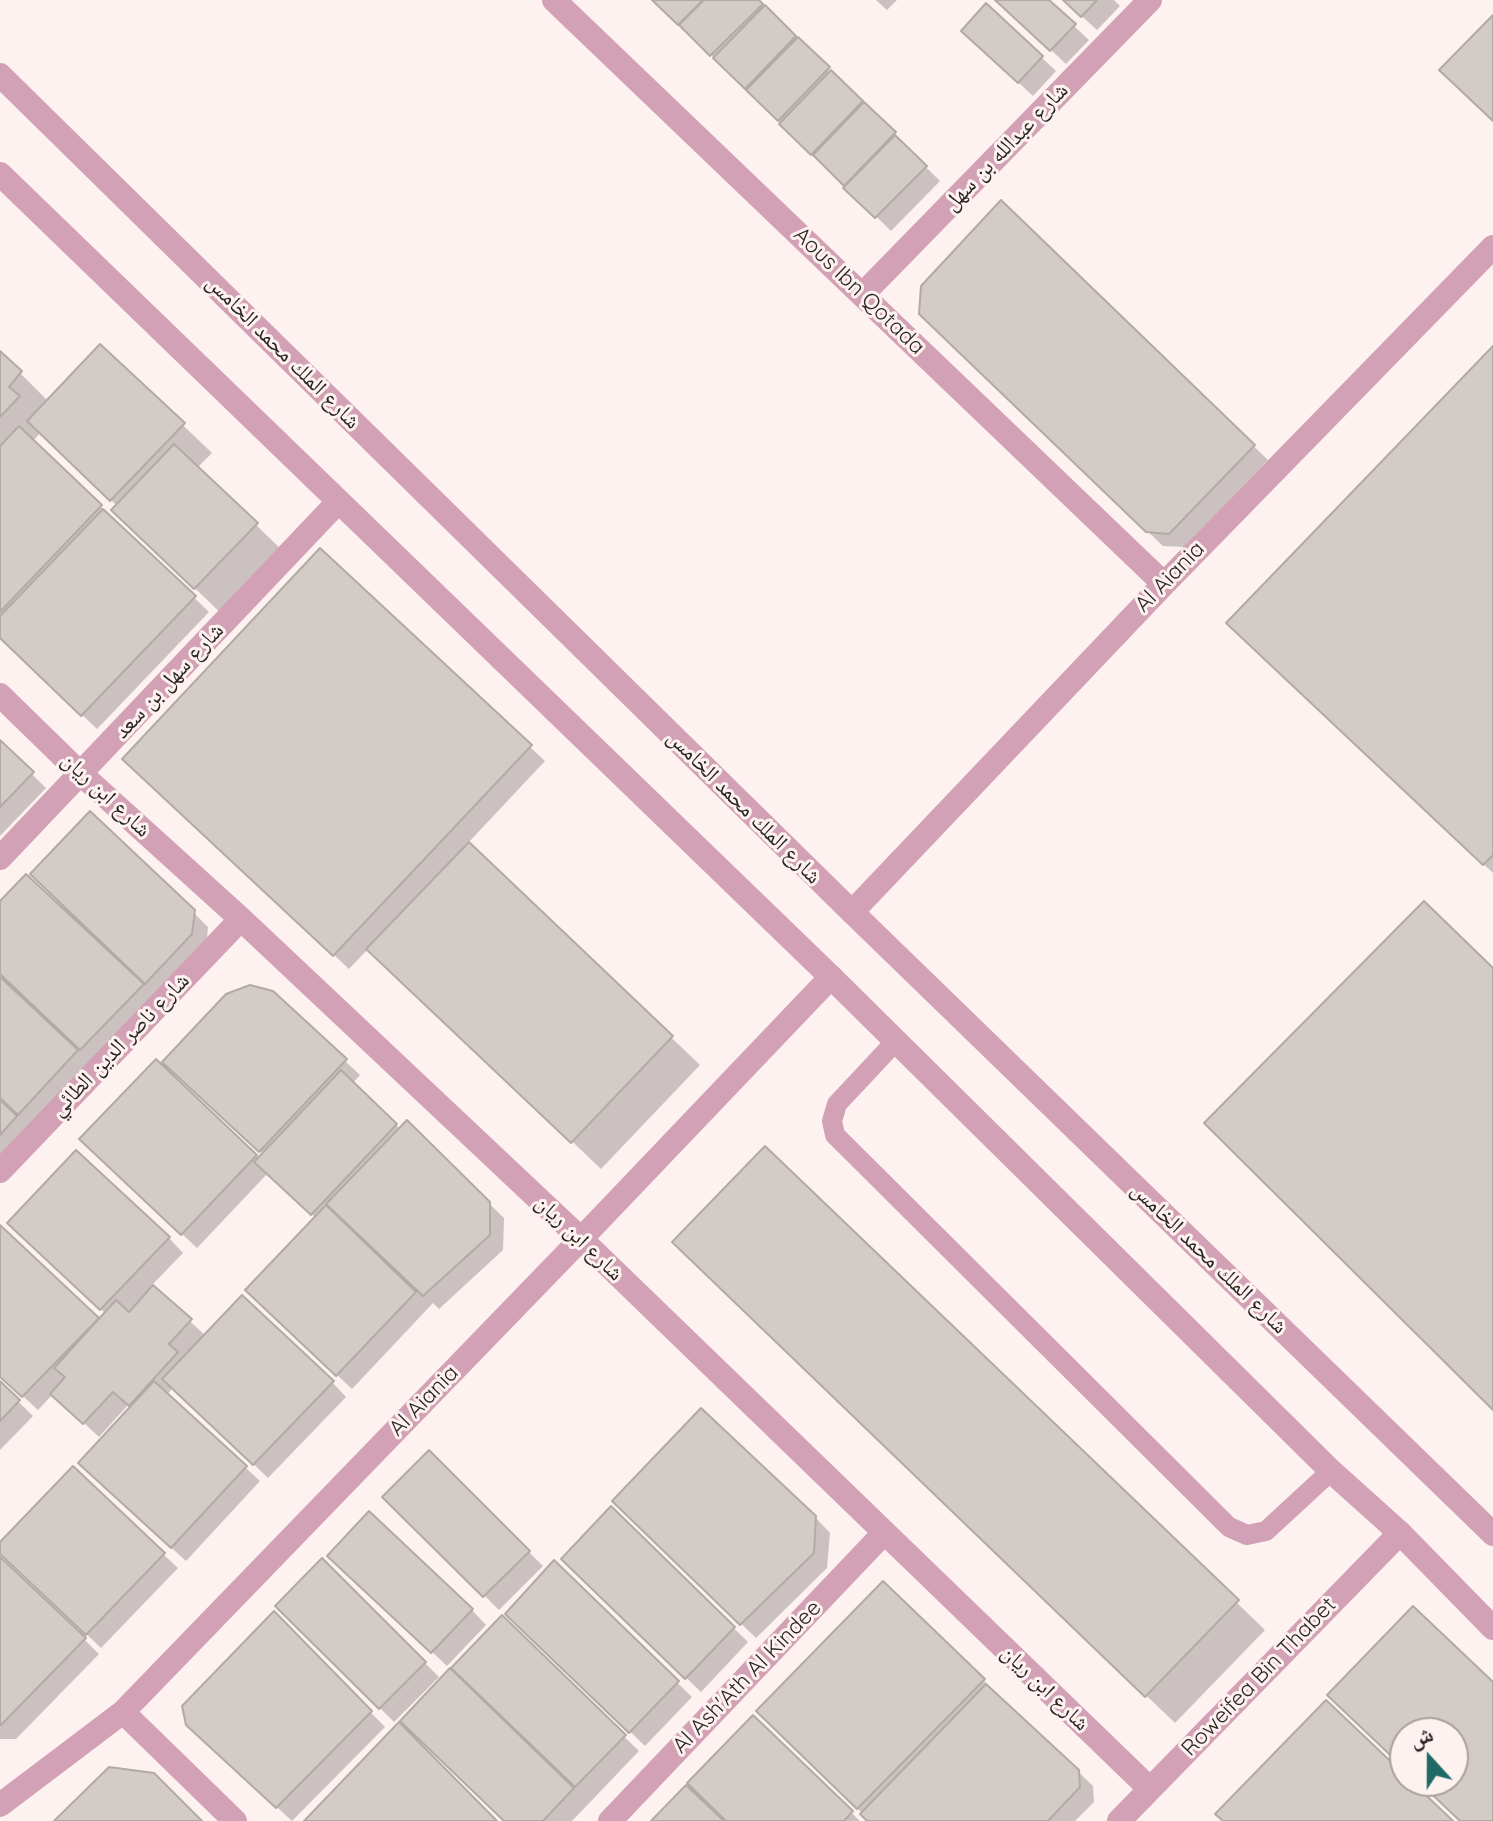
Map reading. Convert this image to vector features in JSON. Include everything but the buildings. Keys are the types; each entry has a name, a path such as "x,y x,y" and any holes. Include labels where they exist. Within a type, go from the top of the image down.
{"street":[{"name":"Aous Ibn Qotada","path":"554,0 1164,584"},
{"name":"شارع عبدالله بن سهل","path":"863,294 1150,0"},
{"name":"شارع الملك محمد الخامس","path":"6,85 1493,1534"},
{"path":"0,174 831,977 1331,1471 1400,1533 1493,1628"},
{"name":"Al Aiania","path":"852,912 1164,584 1493,247"},
{"name":"شارع سهل بن سعد","path":"0,858 338,502"},
{"name":"شارع ابن ريان","path":"0,695 581,1239 1150,1789"},
{"name":"شارع ناصر الدين الطائي","path":"0,1171 241,919"},
{"name":"Al Aiania","path":"3,1796 123,1712 831,977"},
{"name":"Al Ash'Ath Al Kindee","path":"610,1821 884,1533"},
{"name":"Roweifea Bin Thabet","path":"1119,1821 1400,1533"},
{"path":"123,1712 235,1821"}],"lane":[{"path":"896,1041 837,1104 832,1121 835,1135 1229,1527 1247,1535 1266,1531 1331,1471"}]}
